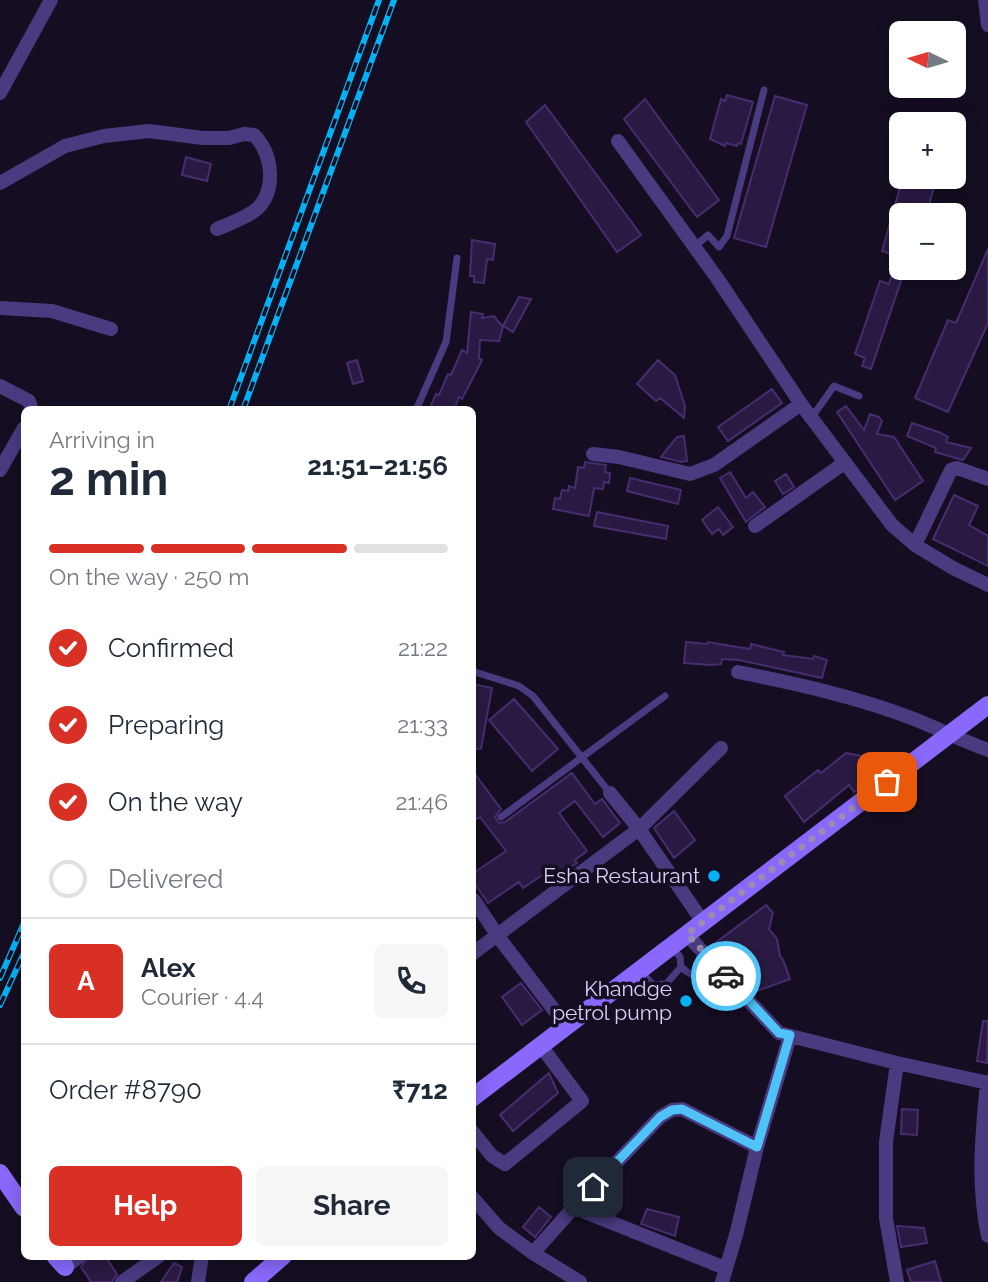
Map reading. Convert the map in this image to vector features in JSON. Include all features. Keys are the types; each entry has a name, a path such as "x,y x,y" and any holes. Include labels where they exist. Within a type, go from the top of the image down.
{"main road":[{"path":"476,1095 988,705"},
{"path":"0,1173 21,1204"},
{"path":"0,1189 21,1219"},
{"path":"65,1260 76,1282"},
{"path":"253,1282 278,1260"}],"street":[{"path":"0,93 51,0"},
{"path":"985,0 988,25"},
{"path":"0,183 65,146 104,136 149,131 203,138 254,135 260,141 270,168 266,192 259,206 247,216 217,229"},
{"path":"618,141 801,404 892,525 915,545 988,585"},
{"path":"0,308 52,311 111,329"},
{"path":"0,386 29,401 31,406"},
{"path":"593,454 619,457 690,474 714,465 801,404"},
{"path":"0,470 21,433"},
{"path":"755,526 844,463"},
{"path":"915,545 951,470 957,468 988,479"},
{"path":"738,672 824,690 915,719 988,750"},
{"path":"476,951 639,829 707,765 721,748"},
{"path":"610,793 639,829 703,922"},
{"path":"476,903 567,1027"},
{"path":"687,934 779,1033 897,1063 987,1082 979,1157 982,1209 988,1236"},
{"path":"576,1205 584,1212 723,1275 790,1035"},
{"path":"476,1136 492,1156 505,1164 582,1101 541,1046"},
{"path":"897,1063 886,1142 886,1218 897,1282"},
{"path":"533,1253 660,1117 672,1110 682,1109 757,1147"},
{"path":"476,1202 499,1228 580,1282"},
{"path":"122,1282 153,1260"},
{"path":"198,1282 201,1260"}],"lane":[{"path":"694,247 708,235 719,247 727,236 764,90"},
{"path":"418,406 446,342 457,258"},
{"path":"812,418 834,386 859,396"},
{"path":"476,672 519,687 533,696 610,793"},
{"path":"500,817 665,696"},
{"path":"639,971 651,983 661,986 666,984 681,967 680,957 672,946"},
{"path":"681,967 702,979 721,971"}],"building":[{"path":"727,95 753,102 741,144 738,143 737,146 726,143 725,146 710,139 721,99 725,101"},
{"path":"775,96 807,105 766,247 734,238"},
{"path":"645,99 719,200 697,217 624,119"},
{"path":"545,105 641,235 617,252 526,122"},
{"path":"186,157 211,164 207,181 182,175"},
{"path":"934,189 929,203 896,203 899,191"},
{"path":"889,226 889,253 882,251"},
{"path":"472,240 495,244 493,260 487,259 484,283 474,282 474,276 470,276"},
{"path":"988,249 988,323 948,412 915,398 948,320 956,323"},
{"path":"890,280 901,280 871,369 862,366 865,358 855,354 880,281 889,284"},
{"path":"519,297 531,299 513,332 503,326"},
{"path":"471,312 483,314 482,318 494,316 503,327 499,341 480,340 479,358 482,360 462,399 459,397 456,406 431,406 448,374 451,375 462,350 467,353"},
{"path":"357,360 363,381 353,384 347,363"},
{"path":"658,360 675,375 685,406 684,418 660,398 656,401 637,384"},
{"path":"772,389 782,403 728,441 718,427"},
{"path":"846,406 864,430 870,414 879,417 882,421 877,434 894,437 923,481 895,500 837,412"},
{"path":"912,423 941,433 948,437 946,442 971,448 963,460 935,452 936,448 907,436"},
{"path":"684,436 687,461 661,457 677,437"},
{"path":"585,462 606,465 605,472 610,473 609,483 604,482 603,489 594,488 589,516 553,509 555,498 560,499 562,490 568,491 569,486 575,488 578,467 584,468"},
{"path":"730,472 746,498 753,492 765,507 746,522 720,478"},
{"path":"786,474 794,487 783,494 775,481"},
{"path":"630,478 681,490 678,504 627,491"},
{"path":"954,495 978,506 969,525 988,536 988,566 933,539"},
{"path":"718,507 733,527 723,535 719,529 712,534 702,520"},
{"path":"597,512 668,526 666,539 594,526"},
{"path":"686,642 708,642 750,649 751,644 784,652 783,655 813,659 814,656 827,660 822,678 739,660 722,659 721,664 711,665 684,663"},
{"path":"476,685 492,688 481,749 476,748"},
{"path":"514,699 558,749 532,771 489,720"},
{"path":"846,753 894,762 854,792 849,785 804,822 785,796 818,770 821,773"},
{"path":"572,773 595,804 602,799 620,823 603,837 575,801 559,813 587,851 575,860 577,863 553,879 547,872 523,888 519,882 488,903 476,886 476,871 506,851 480,817 477,819 476,775 501,809 495,817 499,823 505,822"},
{"path":"674,811 695,840 674,858 654,828"},
{"path":"766,905 773,913 769,929 777,939 780,956 790,979 754,992 714,944"},
{"path":"521,983 542,1010 522,1025 502,997"},
{"path":"983,1021 988,1021 987,1063 977,1061"},
{"path":"549,1073 558,1093 513,1131 500,1115"},
{"path":"902,1109 918,1110 917,1135 901,1134"},
{"path":"539,1207 551,1217 535,1237 523,1227"},
{"path":"647,1209 679,1217 675,1236 641,1224"},
{"path":"897,1226 924,1228 927,1243 901,1247"},
{"path":"86,1260 108,1260 117,1274 112,1282 91,1282 81,1267"},
{"path":"935,1261 941,1282 911,1282 907,1270"},
{"path":"174,1263 182,1267 177,1282 161,1282"}],"railway":[{"path":"230,406 379,0"},
{"path":"244,406 394,0"},
{"path":"0,978 21,930"},
{"path":"0,1005 21,960"}],"way so far":[{"path":"726,976 687,934 887,782"}],"place":[{"name":"Esha Restaurant","path":"714,876"},
{"name":"Khandge petrol pump","path":"686,1001"}],"route":[{"path":"593,1187 660,1117 672,1110 682,1109 757,1147 790,1035 779,1033 726,976"}]}
